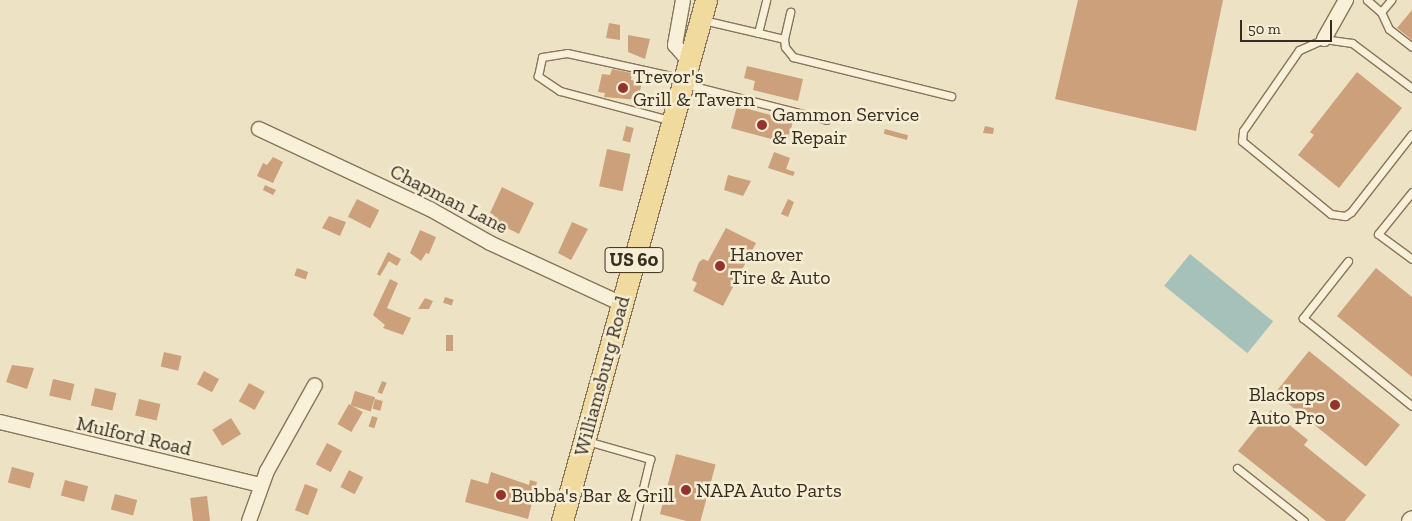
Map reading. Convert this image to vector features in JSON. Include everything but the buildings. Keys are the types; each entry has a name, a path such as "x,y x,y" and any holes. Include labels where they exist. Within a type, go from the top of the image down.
{"main road":[{"name":"Williamsburg Road","path":"562,521 703,10"}],"street":[{"path":"682,0 675,45 685,74"},
{"path":"1324,39 1346,0"},
{"name":"Chapman Lane","path":"259,129 430,209 490,244 622,304"},
{"path":"249,521 260,485 315,385"},
{"name":"Mulford Road","path":"0,422 260,485"}],"lane":[{"path":"758,33 766,0"},
{"path":"1368,0 1381,12 1389,30 1412,47"},
{"path":"1381,12 1391,0"},
{"path":"703,10 758,33 784,39"},
{"path":"790,12 784,39 785,47 793,57 951,96"},
{"path":"1412,88 1352,43 1324,39 1299,50 1243,131 1242,141 1331,214 1345,216 1351,212 1412,134"},
{"path":"672,121 560,91 538,76 542,57 567,53 685,74 827,120"},
{"path":"1412,192 1378,234 1412,259"},
{"path":"1348,261 1304,318 1412,406"},
{"path":"584,440 650,459 635,521"},
{"path":"1237,468 1304,521"}],"water":[{"path":"1190,254 1273,321 1247,353 1164,286"}],"place":[{"name":"Trevor's Grill & Tavern","path":"623,88"},
{"name":"Gammon Service & Repair","path":"762,125"},
{"name":"Hanover Tire & Auto","path":"720,266"},
{"name":"Blackops Auto Pro","path":"1335,405"},
{"name":"NAPA Auto Parts","path":"686,490"},
{"name":"Bubba's Bar & Grill","path":"501,495"}]}
